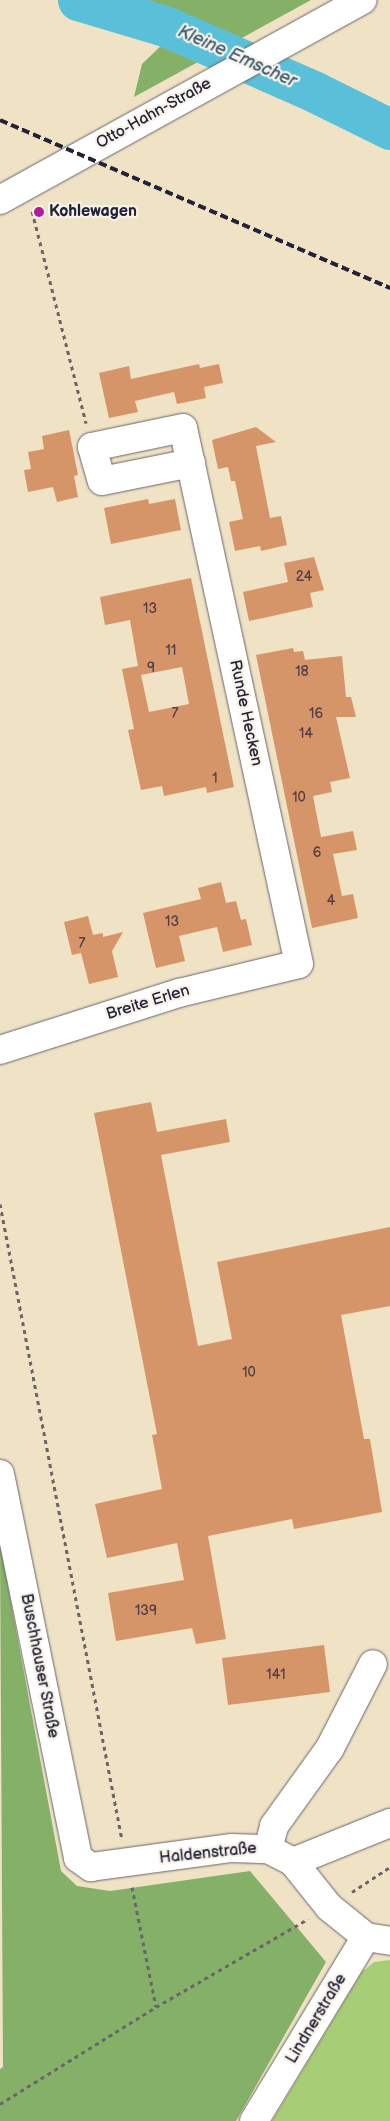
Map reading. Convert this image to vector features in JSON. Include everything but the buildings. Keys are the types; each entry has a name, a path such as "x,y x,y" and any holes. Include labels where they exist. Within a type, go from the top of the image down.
{"street":[{"name":"Otto-Hahn-Straße","path":"0,200 362,0"},
{"name":"Runde Hecken","path":"92,447 183,428 299,964"},
{"path":"92,447 102,481 190,463"},
{"name":"Breite Erlen","path":"0,1050 179,993 299,964"},
{"name":"Buschhauser Straße","path":"0,1474 78,1858"},
{"path":"268,1848 274,1826 330,1748 373,1664"},
{"path":"292,1862 390,1823"},
{"name":"Haldenstraße","path":"78,1858 90,1867 232,1848 268,1848 292,1862 329,1907 378,1939"},
{"name":"Lindnerstraße","path":"254,2121 378,1939"}],"path":[{"path":"26,186 92,447"},
{"path":"0,1204 156,2007"},
{"path":"0,2104 156,2007 329,1907 390,1868"}],"green space":[{"path":"145,0 311,0 134,97 142,64 189,19"},
{"path":"0,1544 61,1871 77,1886 110,1891 250,1871 326,1962 236,2121 0,2121 0,2069 3,2067"},
{"path":"390,1960 390,2121 272,2121 362,1972 374,1962"}],"waterway":[{"name":"Kleine Emscher","path":"78,0 165,26 313,91 390,129"}],"railway":[{"path":"0,120 390,288"}],"place":[{"name":"Kohlewagen","path":"39,212"}]}
